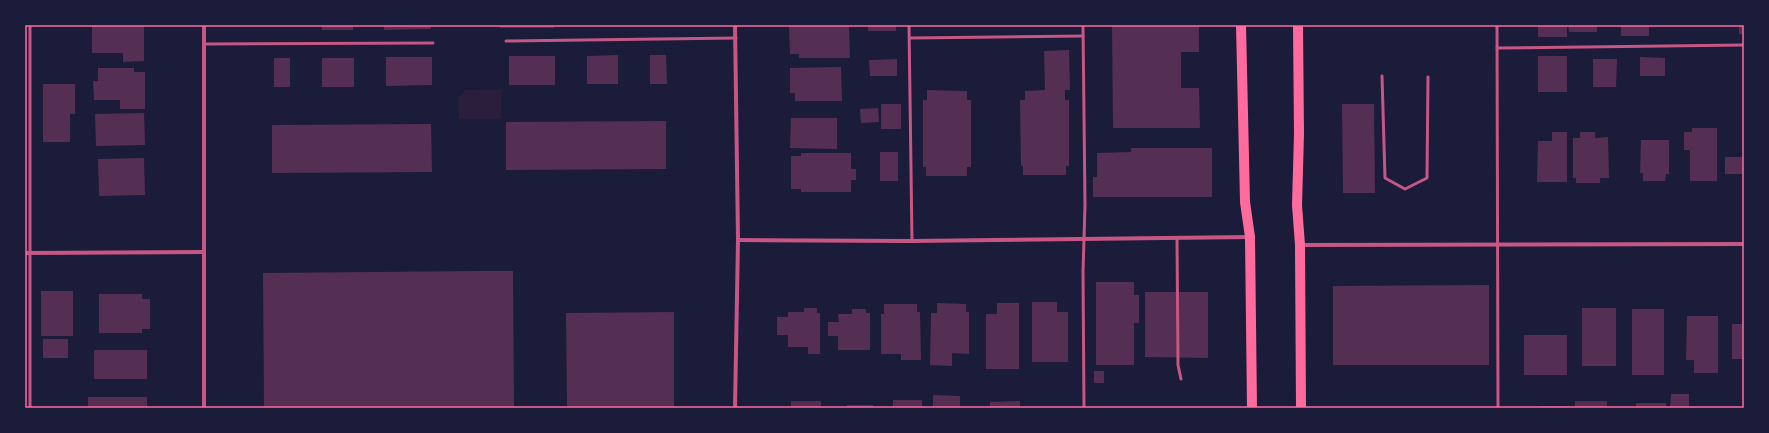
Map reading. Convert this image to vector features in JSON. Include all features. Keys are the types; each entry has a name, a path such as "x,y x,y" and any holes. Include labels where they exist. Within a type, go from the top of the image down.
{"main road":[{"path":"1242,25 1245,202 1250,238 1252,408"},
{"path":"1298,25 1300,134 1297,205 1300,245 1301,408"}],"street":[{"path":"204,25 204,408"},
{"path":"735,25 738,240 735,408"},
{"path":"738,240 912,241 1084,238 1250,238"},
{"path":"1300,245 1744,244"},
{"path":"25,253 204,252"}],"lane":[{"path":"30,25 30,408"},
{"path":"909,25 912,241"},
{"path":"1083,25 1085,205 1084,408"},
{"path":"1497,25 1498,408"},
{"path":"910,38 1083,36"},
{"path":"506,41 736,38"},
{"path":"204,44 433,43"},
{"path":"25,45 30,45"},
{"path":"1497,48 1744,45"},
{"path":"1382,76 1385,178 1405,189 1427,178 1428,77"},
{"path":"1177,238 1178,365 1181,380"}],"shaded area":[{"path":"501,89 501,119 459,119 458,98 466,90"}],"building":[{"path":"92,25 144,25 144,61 123,62 123,53 92,53"},
{"path":"322,25 353,25 353,30 322,30"},
{"path":"384,25 431,25 431,29 384,30"},
{"path":"500,25 554,25 554,28 500,28"},
{"path":"617,25 617,26 586,26"},
{"path":"789,25 849,25 850,58 799,58 799,54 790,54"},
{"path":"868,25 896,25 896,31 868,31"},
{"path":"1112,25 1199,25 1199,52 1181,52 1181,88 1199,88 1200,128 1113,128"},
{"path":"1538,25 1567,25 1567,37 1538,37"},
{"path":"1568,25 1597,25 1597,32 1569,32"},
{"path":"1621,25 1649,25 1649,36 1621,36"},
{"path":"1739,25 1744,25 1744,34 1739,34"},
{"path":"1069,50 1070,90 1065,90 1065,100 1069,100 1069,166 1066,166 1066,175 1023,175 1023,166 1021,166 1020,100 1025,100 1025,91 1045,90 1044,51"},
{"path":"618,55 618,84 587,84 587,56"},
{"path":"650,55 666,55 667,84 650,84"},
{"path":"509,56 555,56 555,85 509,85"},
{"path":"1538,56 1567,56 1567,92 1538,92"},
{"path":"386,57 432,57 432,85 386,86"},
{"path":"1640,57 1665,58 1665,76 1640,76"},
{"path":"274,58 290,58 290,87 274,87"},
{"path":"322,58 354,58 354,87 322,87"},
{"path":"897,59 897,76 870,76 869,60"},
{"path":"1593,59 1617,59 1616,87 1593,87"},
{"path":"841,67 842,101 795,101 795,93 790,93 790,68"},
{"path":"98,68 134,68 134,72 145,72 145,109 120,109 120,100 94,100 93,81 98,81"},
{"path":"43,84 75,84 75,114 70,114 70,142 43,142"},
{"path":"927,90 967,91 967,100 971,100 971,167 967,167 967,176 926,176 926,167 923,167 923,100 927,100"},
{"path":"881,104 901,104 901,129 881,129"},
{"path":"1342,104 1374,104 1375,193 1343,193"},
{"path":"878,108 879,122 861,123 860,109"},
{"path":"144,113 145,145 96,146 95,114"},
{"path":"791,118 837,118 837,149 790,148"},
{"path":"666,121 666,169 506,170 506,122"},
{"path":"431,124 432,172 272,173 272,125"},
{"path":"1692,128 1717,128 1717,181 1690,181 1690,150 1684,150 1684,132 1692,132"},
{"path":"1552,132 1567,132 1567,182 1537,182 1538,141 1552,141"},
{"path":"1580,132 1595,132 1595,138 1608,137 1609,178 1600,178 1600,183 1576,183 1576,178 1573,178 1573,138 1580,138"},
{"path":"1641,140 1669,140 1669,174 1666,174 1665,181 1643,181 1643,173 1640,173"},
{"path":"1131,148 1212,148 1212,197 1093,197 1093,177 1097,177 1097,153 1131,152"},
{"path":"880,152 898,152 898,181 880,181"},
{"path":"801,153 851,153 851,169 856,169 856,180 851,180 851,192 801,192 801,189 791,189 791,156 801,156"},
{"path":"1725,157 1744,157 1744,174 1725,174"},
{"path":"144,158 145,195 99,196 98,159"},
{"path":"513,271 514,408 264,408 263,273"},
{"path":"1096,282 1134,282 1134,295 1139,295 1139,323 1134,323 1134,365 1096,365"},
{"path":"1489,285 1489,365 1333,365 1333,286"},
{"path":"41,291 73,291 73,336 41,336"},
{"path":"1145,292 1208,292 1208,358 1145,357"},
{"path":"99,294 142,294 142,299 150,299 150,329 142,329 142,333 99,333"},
{"path":"1032,302 1057,302 1057,312 1068,312 1068,362 1032,362"},
{"path":"937,303 966,304 966,312 969,312 969,354 952,353 952,366 930,365 931,313 937,313"},
{"path":"997,303 1019,303 1019,369 986,369 986,314 997,314"},
{"path":"884,304 917,304 917,312 920,312 921,360 901,360 901,354 881,354 881,314 884,314"},
{"path":"804,308 817,308 817,313 820,313 820,354 808,354 808,347 788,347 788,335 777,335 777,317 788,317 788,312 804,312"},
{"path":"1582,308 1616,308 1616,366 1582,366"},
{"path":"852,309 866,309 866,313 870,313 870,350 838,350 838,336 828,336 828,322 839,322 838,314 852,314"},
{"path":"1632,309 1664,309 1664,375 1632,375"},
{"path":"674,312 674,408 567,408 566,313"},
{"path":"1687,316 1718,316 1718,373 1694,373 1694,360 1686,360"},
{"path":"1742,320 1744,320 1744,359 1732,359 1732,324 1742,324"},
{"path":"1524,335 1567,335 1567,375 1524,375"},
{"path":"43,339 68,339 68,358 43,358"},
{"path":"94,350 147,350 147,379 94,379"},
{"path":"1094,371 1104,371 1104,383 1094,383"},
{"path":"1671,394 1689,394 1689,408 1670,408"},
{"path":"933,395 960,396 960,408 933,408"},
{"path":"88,397 147,397 147,408 88,408"},
{"path":"893,400 922,400 922,408 893,408"},
{"path":"791,401 821,401 821,408 791,408"},
{"path":"1020,401 1020,408 990,408 990,402"},
{"path":"1575,401 1607,401 1607,408 1575,408"},
{"path":"1636,403 1666,403 1666,408 1636,408"},
{"path":"847,405 873,405 873,408 847,408"},
{"path":"1540,406 1570,406 1570,408 1540,408"}]}
